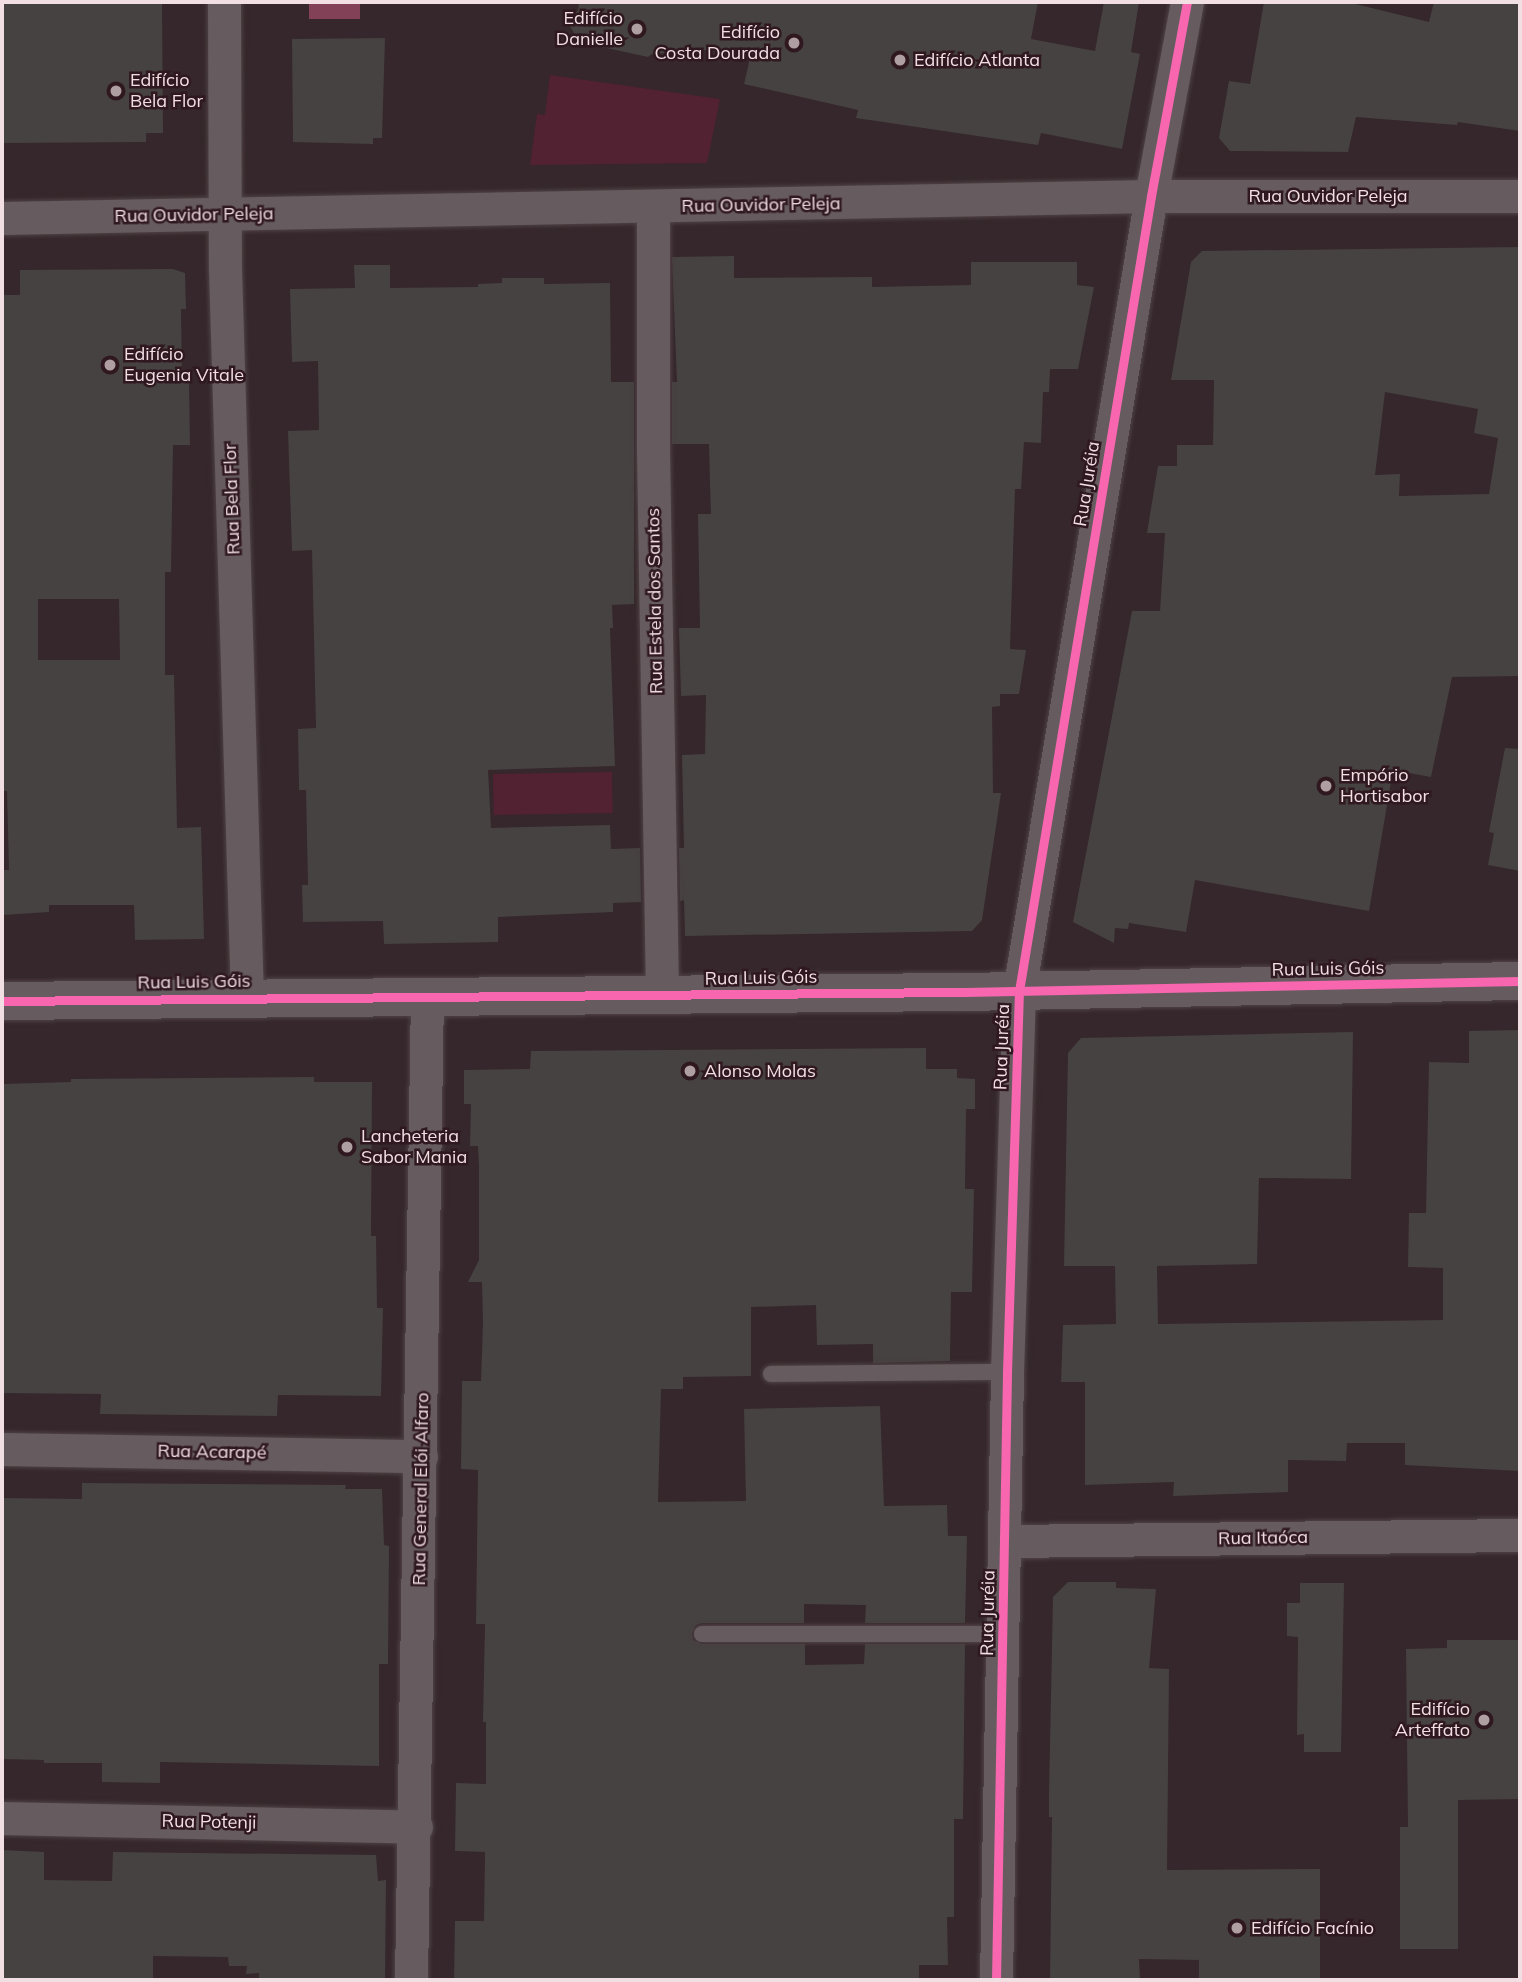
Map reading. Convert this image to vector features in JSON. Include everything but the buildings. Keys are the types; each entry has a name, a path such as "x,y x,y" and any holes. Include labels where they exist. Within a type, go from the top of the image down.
{"street":[{"name":"Rua Bela Flor","path":"224,2 225,215 247,997"},
{"name":"Rua Juréia","path":"996,1980 1007,1372 1020,991 1151,196 1187,2"},
{"name":"Rua Ouvidor Peleja","path":"2,218 653,208 1151,196 1520,196"},
{"name":"Rua Estela dos Santos","path":"653,208 653,451 662,995"},
{"name":"Rua Luis Góis","path":"2,1001 1020,991 1520,981"},
{"name":"Rua General Elói Alfaro","path":"411,1980 416,1827 427,997"},
{"name":"Rua Acarapé","path":"2,1449 421,1455"},
{"name":"Rua Itaóca","path":"1006,1541 1520,1535"},
{"name":"Rua Potenji","path":"2,1818 416,1827"}],"lane":[{"path":"771,1374 1007,1372"},
{"path":"702,1634 1004,1634"}],"shaded area":[{"path":"309,2 360,2 360,19 309,19"},
{"path":"550,75 720,99 707,163 530,165 537,114 545,115"},
{"path":"612,772 613,813 494,815 493,774"}],"cycle path":[{"path":"996,1980 1007,1372 1019,991 1151,196 1187,2"},
{"path":"2,1001 965,992 1520,981"}],"place":[{"name":"Edifício Danielle","path":"637,29"},
{"name":"Edifício Costa Dourada","path":"794,43"},
{"name":"Edifício Atlanta","path":"900,60"},
{"name":"Edifício Bela Flor","path":"116,91"},
{"name":"Edifício Eugenia Vitale","path":"110,365"},
{"name":"Empório Hortisabor","path":"1326,786"},
{"name":"Alonso Molas","path":"690,1071"},
{"name":"Lancheteria Sabor Mania","path":"347,1147"},
{"name":"Edifício Arteffato","path":"1484,1720"},
{"name":"Edifício Facínio","path":"1237,1928"}]}
